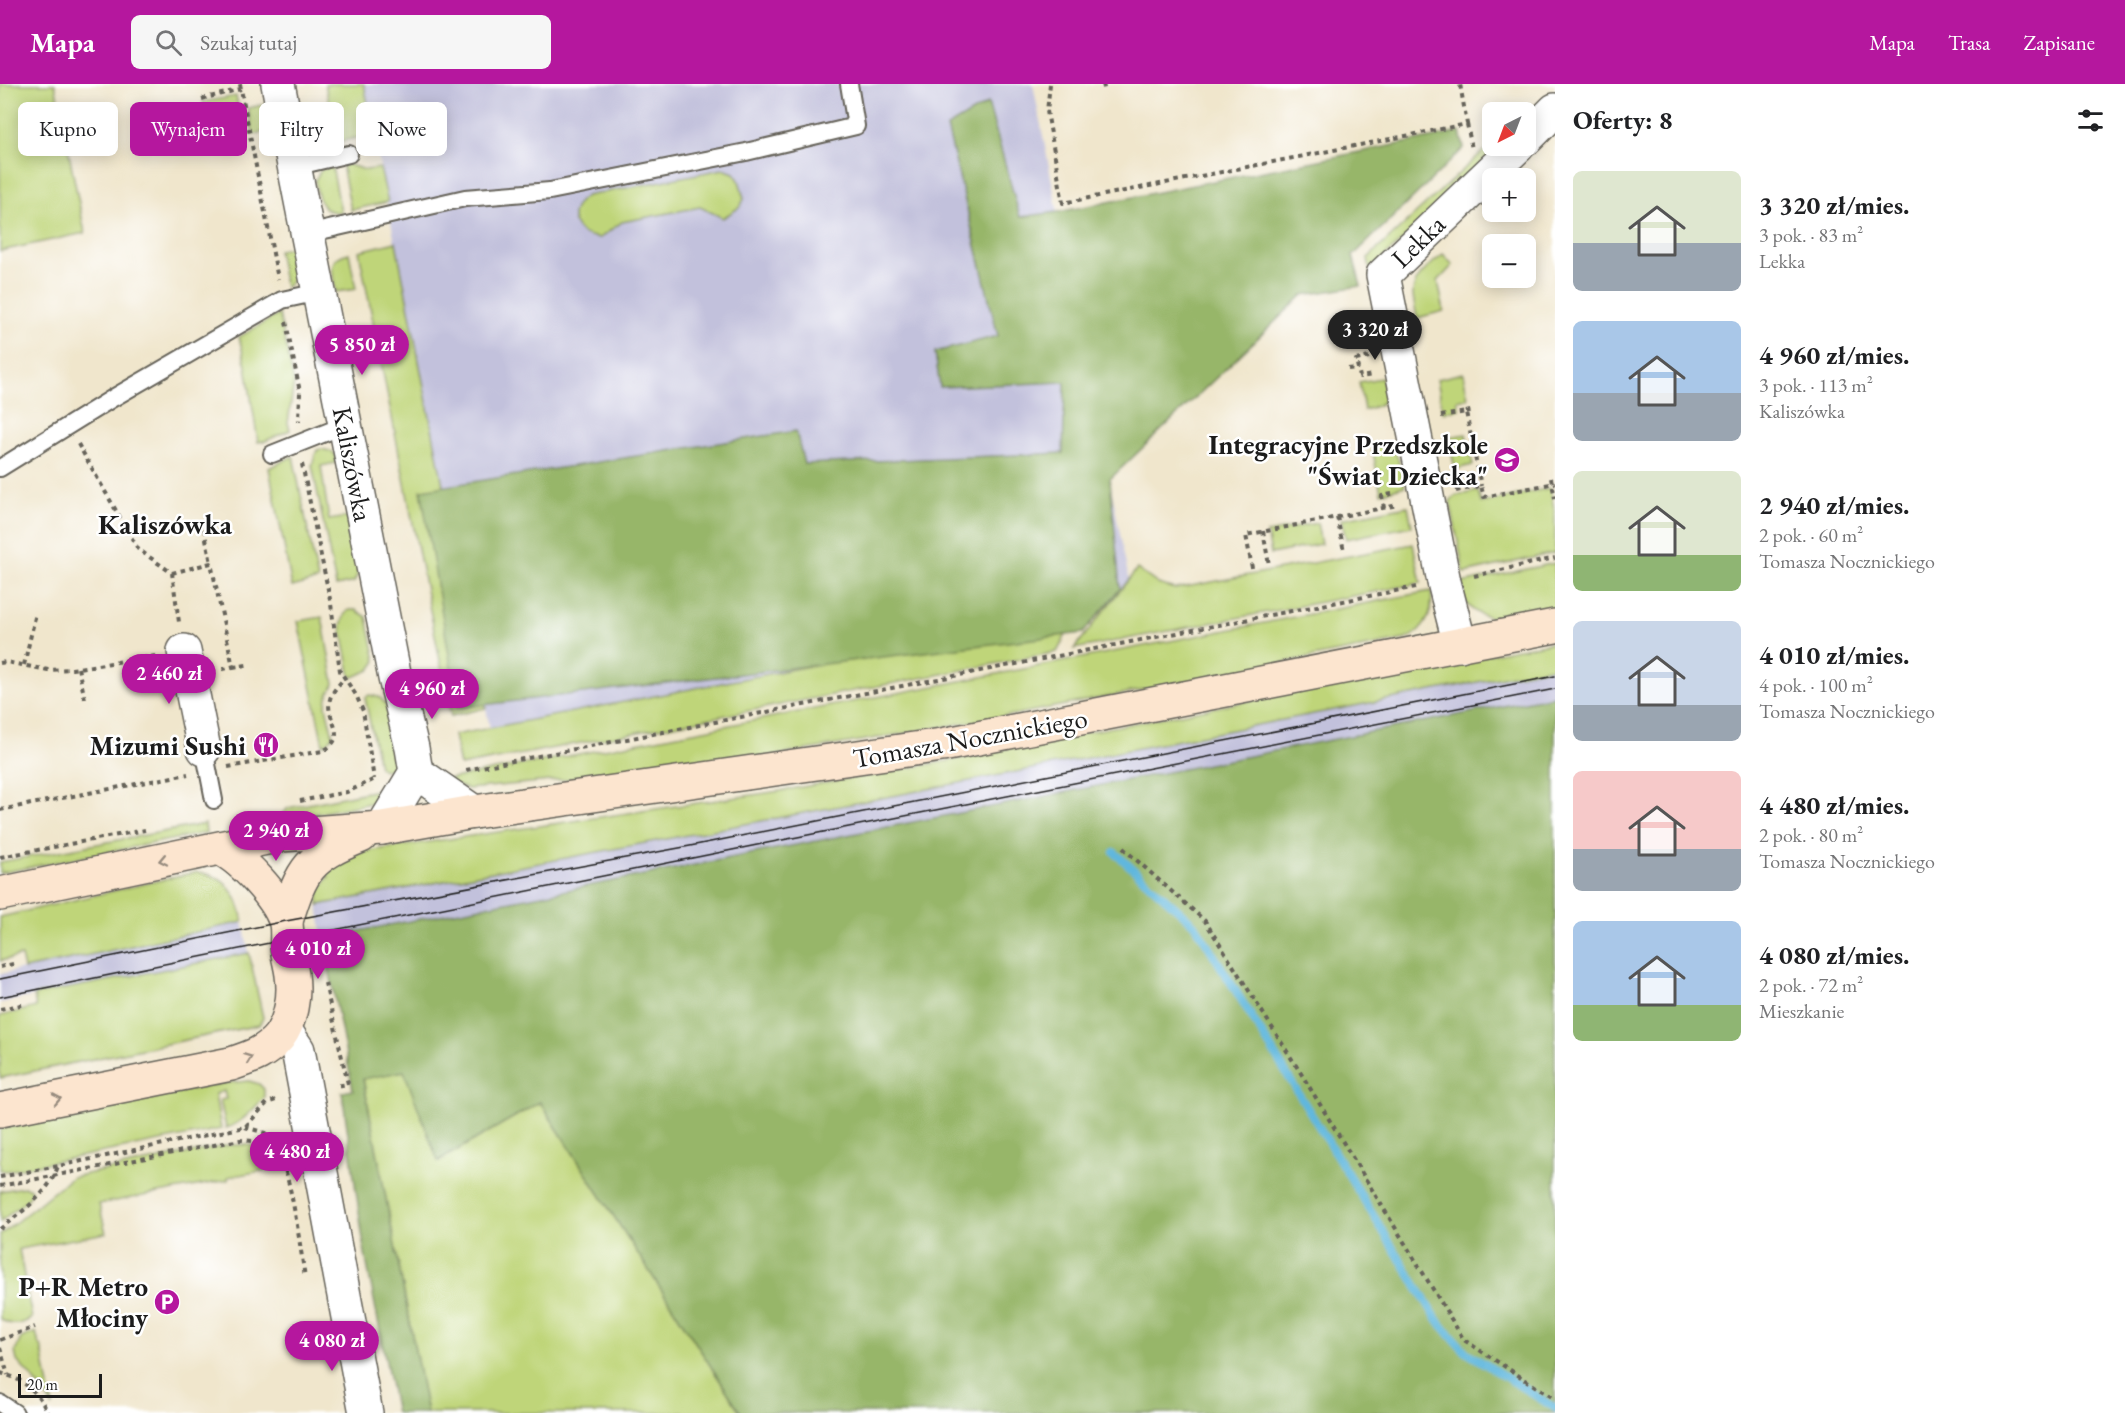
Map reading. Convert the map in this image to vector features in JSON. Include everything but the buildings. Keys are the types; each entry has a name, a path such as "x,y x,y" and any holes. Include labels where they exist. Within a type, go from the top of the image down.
{"street":[{"name":"Kaliszówka","path":"278,84 416,772"},
{"path":"1536,129 1555,110"},
{"name":"Lekka","path":"1460,645 1444,582 1383,275 1508,156"},
{"name":"Tomasza Nocznickiego","path":"0,894 281,836 381,828 942,745 1555,626"},
{"path":"187,664 206,760"},
{"path":"381,828 416,772 474,813"},
{"name":"Tomasza Nocznickiego","path":"286,921 297,887 309,865 334,847 381,828"},
{"path":"0,1110 231,1064 252,1058 265,1050 284,1029 291,1012 292,976 286,921 266,889 249,869 230,853 221,849"},
{"path":"284,1029 298,1050 366,1413"}],"lane":[{"path":"308,234 465,198 550,191 746,152 856,126 849,84"},
{"path":"294,167 349,154"},
{"path":"0,468 68,425 282,300 319,292"},
{"path":"272,454 345,425"},
{"path":"206,760 214,800"},
{"path":"0,1402 15,1413"}],"path":[{"path":"1050,84 1047,111 1063,203 1467,124"},
{"path":"1103,84 1105,92"},
{"path":"1460,84 1473,153"},
{"path":"202,99 241,89"},
{"path":"1373,356 1356,360 1360,377 1376,374"},
{"path":"1348,369 1358,368"},
{"path":"1441,427 1439,417 1474,410"},
{"path":"1466,412 1484,497 1553,481 1555,498"},
{"path":"68,425 138,549 172,573 187,664"},
{"path":"1453,492 1481,486"},
{"path":"1384,508 1382,496 1400,492"},
{"path":"1377,501 1383,500"},
{"path":"1252,568 1246,535 1402,504"},
{"path":"1337,517 1344,550"},
{"path":"204,529 233,667"},
{"path":"1263,531 1269,565"},
{"path":"1474,576 1555,558"},
{"path":"172,573 211,563"},
{"path":"461,771 1416,587"},
{"path":"24,665 36,613"},
{"path":"0,663 6,662 48,670 187,664 233,667 247,665"},
{"path":"78,668 85,699"},
{"path":"0,810 206,760 323,751 332,746 337,735 329,701 345,678"},
{"path":"1123,848 1205,921 1302,1074 1464,1340 1555,1399"},
{"path":"0,967 17,963"},
{"path":"325,979 348,1084 338,1086"},
{"path":"0,1009 26,1004"},
{"path":"0,1178 245,1127 267,1103 280,1099"},
{"path":"0,1186 240,1140 262,1142 276,1149 283,1164 291,1193 305,1277"},
{"path":"0,1229 45,1192 58,1166"},
{"path":"0,1340 35,1327"},
{"path":"0,1348 9,1376"},
{"path":"0,1373 20,1381 35,1393 48,1413"}],"shaded area":[{"path":"364,84 1033,84 1133,601 490,729 378,156 447,156 447,102 368,102"},
{"path":"1555,667 1555,696 323,938 318,905"},
{"path":"243,922 249,953 0,1003 0,974"}],"green space":[{"path":"0,84 55,84 59,102 18,102 18,156 69,156 85,233 0,251"},
{"path":"325,84 364,84 368,102 356,102 356,138 344,140 344,102 329,102"},
{"path":"236,96 237,102 203,102"},
{"path":"988,103 1020,217 1058,212 1460,132 1464,148 1353,256 1361,286 1303,295 1110,479 1120,589 1083,633 458,708 421,490 796,431 804,464 1063,453 1065,382 940,387 935,352 998,336 947,127"},
{"path":"259,106 259,133 253,134 248,108"},
{"path":"1482,152 1482,156 1494,156 1370,270 1368,258"},
{"path":"342,165 366,170 380,168 388,202 351,210"},
{"path":"332,166 341,212 334,212 324,207 317,192 315,180 321,170"},
{"path":"723,169 734,173 739,180 744,199 740,207 723,218 700,207 622,222 600,238 583,233 574,223 575,208 586,196"},
{"path":"396,242 486,708 451,716 359,251"},
{"path":"296,247 295,275 285,288 278,250"},
{"path":"349,253 356,289 336,292 332,268 336,259"},
{"path":"1443,254 1453,265 1438,281 1444,311 1417,318 1413,296 1416,282 1424,271"},
{"path":"279,314 294,382 288,423 290,430 258,442 239,337"},
{"path":"1463,373 1468,398 1457,400 1459,409 1443,412 1437,379"},
{"path":"1381,378 1384,400 1364,410 1359,382"},
{"path":"1466,434 1473,465 1455,469 1448,437"},
{"path":"1383,446 1393,449 1397,455 1405,486 1381,493 1372,447"},
{"path":"317,450 333,452 336,456 336,463 321,466 329,520 348,517 359,571 354,582 336,586 312,465"},
{"path":"293,456 318,580 292,587 269,468"},
{"path":"1550,488 1555,514 1555,553 1464,573 1450,501 1455,496 1478,491 1481,503"},
{"path":"1408,506 1412,526 1346,539 1341,519"},
{"path":"1317,523 1321,544 1271,554 1267,533"},
{"path":"1413,544 1421,583 1074,649 1137,569 1158,584 1175,589"},
{"path":"1555,563 1555,609 1533,614 1510,618 1487,616 1468,605 1457,584"},
{"path":"1431,591 1431,606 1427,620 1419,631 1406,639 1018,714 724,764 468,789 443,780"},
{"path":"349,610 356,610 367,617 376,661 370,670 351,678 341,626 345,613"},
{"path":"1077,614 1057,652 460,766 454,735"},
{"path":"322,617 334,684 327,697 326,706 333,736 323,745 298,621"},
{"path":"1555,642 1555,667 318,905 319,891 329,877 324,873 360,852 780,791 958,759"},
{"path":"369,695 379,697 386,704 398,768 384,770 379,767 365,698"},
{"path":"1555,696 1555,1413 741,1413 540,1102 438,1161 404,1071 363,1079 427,1413 396,1413 365,1254 342,1092 353,1090 323,938"},
{"path":"393,787 381,801 283,820 282,814 288,808"},
{"path":"205,824 206,833 0,873 0,862"},
{"path":"196,872 216,877 229,888 238,903 243,922 24,969 21,956 0,961 0,917"},
{"path":"249,953 263,1018 259,1025 0,1078 0,1016 36,1007 34,995"},
{"path":"405,1071 439,1161 540,1102 741,1413 427,1413 363,1078"},
{"path":"249,1081 259,1084 264,1089 264,1098 232,1126 226,1128 220,1100 226,1099 224,1091 215,1094 221,1129 7,1171 0,1170 0,1129 225,1083"},
{"path":"229,1145 259,1146 270,1153 277,1168 228,1177 228,1180 99,1204 106,1233 19,1249 32,1318 16,1324 0,1319 0,1235 72,1177"},
{"path":"24,1187 31,1191 29,1198 0,1222 0,1191"},
{"path":"36,1332 39,1345 41,1345 53,1407 41,1388 17,1361 15,1352 21,1338"}],"waterway":[{"path":"1114,852 1196,926 1438,1321 1466,1352 1555,1408"}],"tram line":[{"path":"0,979 286,921 690,846 1555,676"},
{"path":"0,997 767,843 1555,689"}],"place":[{"name":"Integracyjne Przedszkole \"Świat Dziecka\"","path":"1507,460"},
{"name":"Mizumi Sushi","path":"266,745"},
{"name":"P+R Metro Młociny","path":"167,1302"}],"district":[{"name":"Kaliszówka","path":"165,524"}]}
